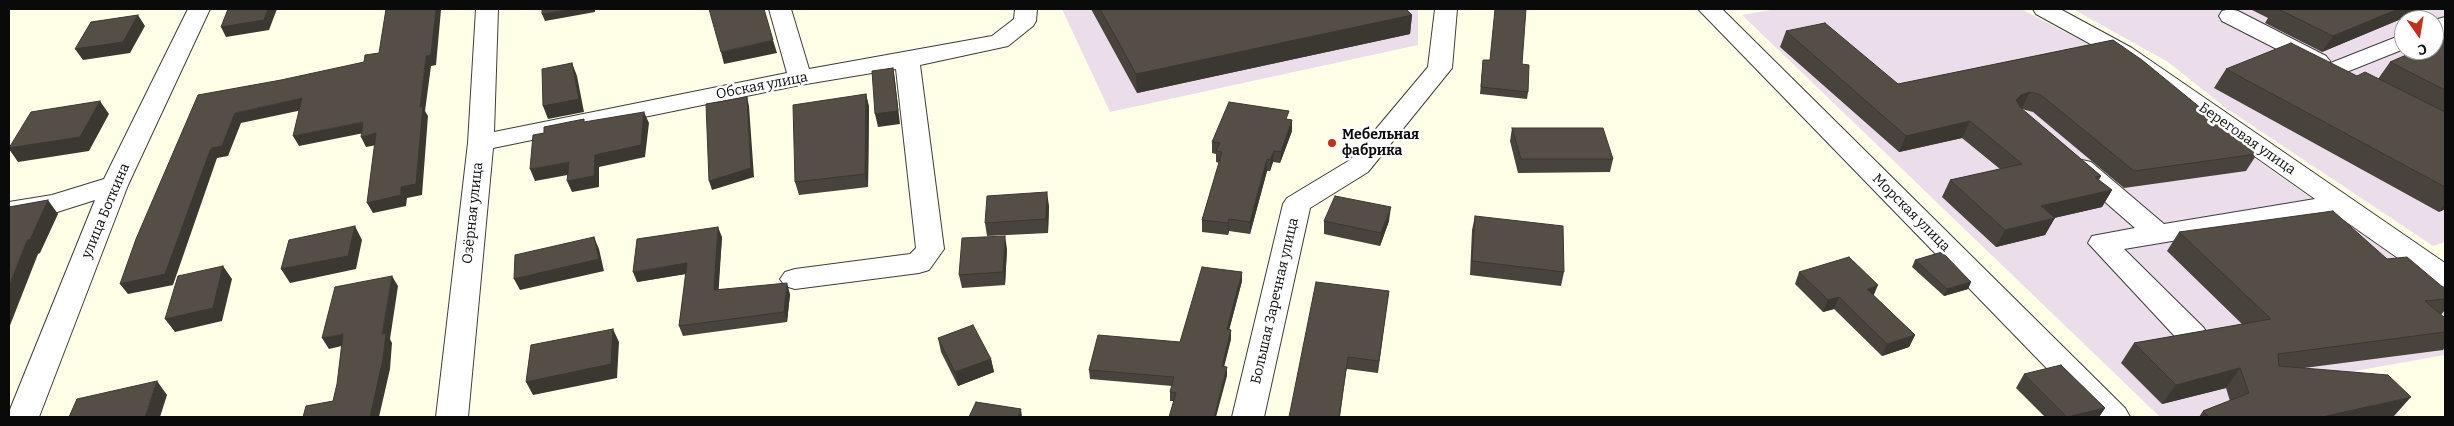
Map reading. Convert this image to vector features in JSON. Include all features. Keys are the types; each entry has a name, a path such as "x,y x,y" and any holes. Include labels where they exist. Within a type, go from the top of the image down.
{"street":[{"name":"улица Боткина","path":"23,417 115,186 200,9"},
{"name":"Озёрная улица","path":"452,417 481,143 487,9"},
{"path":"780,9 800,78"},
{"name":"Обская улица","path":"481,143 800,78 907,60 1000,40 1025,21 1026,9"},
{"name":"Большая Заречная улица","path":"1248,417 1297,204 1359,166 1440,68 1446,9"},
{"name":"Морская улица","path":"1709,9 2114,417"},
{"name":"Береговая улица","path":"2044,9 2124,53 2445,277"},
{"path":"2232,11 2360,83"},
{"path":"2334,70 2394,45"},
{"path":"796,279 919,263 930,249 907,60"},
{"path":"2061,150 2159,234"},
{"path":"9,211 54,204 115,186"},
{"path":"2193,336 2102,243 2341,204"}],"shaded area":[{"path":"1062,9 1418,9 1418,45 1110,112"},
{"path":"1776,9 2021,9 2109,55 2418,274 2445,308 2445,355 2355,371 2402,417 2160,417 1742,15"},
{"path":"2073,9 2445,9 2445,242 2433,246 2226,108 2168,62"}],"building":[{"path":"228,9 268,9 264,20 221,27"},
{"path":"386,9 436,9 431,55 426,56 420,107 423,106 416,184 401,187 401,195 367,203 376,133 361,137 363,122 293,136 302,98 235,113 222,146 211,148 165,274 120,284 136,239 198,95 364,62 365,55 379,53"},
{"path":"542,9 571,9 542,14"},
{"path":"709,9 764,9 773,40 721,52"},
{"path":"1100,9 1406,9 1412,15 1136,74"},
{"path":"1495,9 1526,9 1522,64 1529,65 1528,92 1481,87 1483,60 1490,60"},
{"path":"2278,9 2398,9 2394,10 2333,36"},
{"path":"138,15 123,42 75,49 91,22"},
{"path":"1825,23 1898,84 2113,40 2142,60 2257,154 2134,171 2041,95 2030,92 2021,95 2016,100 2021,108 2101,176 2095,177 2112,190 2041,206 2055,218 2005,230 1950,180 2022,164 1970,121 1906,136 1786,31"},
{"path":"2444,38 2445,90 2390,62 2395,60 2444,60"},
{"path":"2291,43 2357,76 2365,72 2445,112 2445,187 2226,69"},
{"path":"572,63 579,99 543,106 542,69"},
{"path":"893,68 898,111 875,114 872,71"},
{"path":"866,94 865,174 795,182 793,105"},
{"path":"747,97 751,168 709,181 706,104"},
{"path":"100,101 80,137 9,148 31,112"},
{"path":"1229,102 1289,111 1286,119 1292,120 1281,152 1274,151 1270,160 1267,159 1250,222 1229,219 1228,223 1202,220 1222,152 1216,151 1220,143 1212,142"},
{"path":"644,112 641,145 595,155 594,176 567,181 569,162 530,169 533,135 544,133 544,127 584,119 584,122"},
{"path":"1512,128 1603,128 1613,159 1521,159"},
{"path":"1047,192 1046,219 985,223 987,196"},
{"path":"1335,196 1391,207 1381,233 1324,221"},
{"path":"48,200 30,240 27,240 9,286 9,207"},
{"path":"2333,211 2387,259 2407,257 2445,289 2445,299 2425,301 2445,318 2445,332 2278,354 2279,366 2388,375 2411,397 2322,417 2209,417 2203,411 2249,393 2240,368 2176,385 2134,343 2271,319 2179,232"},
{"path":"1475,216 1563,226 1564,272 1472,261"},
{"path":"355,226 348,256 281,269 289,240"},
{"path":"718,227 714,290 787,283 784,312 679,326 687,263 633,272 637,239"},
{"path":"1005,236 1003,272 959,275 962,238"},
{"path":"594,237 599,259 514,279 515,255"},
{"path":"1942,252 1971,282 1947,289 1915,260"},
{"path":"1849,257 1878,285 1867,289 1915,335 1887,344 1839,297 1828,300 1799,272"},
{"path":"223,266 213,308 165,319 178,276"},
{"path":"1202,267 1242,272 1227,329 1231,330 1222,366 1227,367 1214,417 1169,417 1176,393 1170,392 1174,377 1089,370 1098,335 1180,342"},
{"path":"392,276 382,334 386,333 383,359 370,417 303,417 306,406 333,401 343,334 322,338 335,287"},
{"path":"1316,282 1389,291 1379,361 1348,357 1339,417 1289,417"},
{"path":"973,325 991,359 955,372 938,338"},
{"path":"613,329 611,364 526,382 531,345"},
{"path":"2061,365 2105,408 2067,417 2024,374"},
{"path":"157,381 145,417 69,417 77,399"},
{"path":"976,402 1021,409 1018,417 969,417"}],"place":[{"name":"Мебельная фабрика","path":"1332,143"}]}
